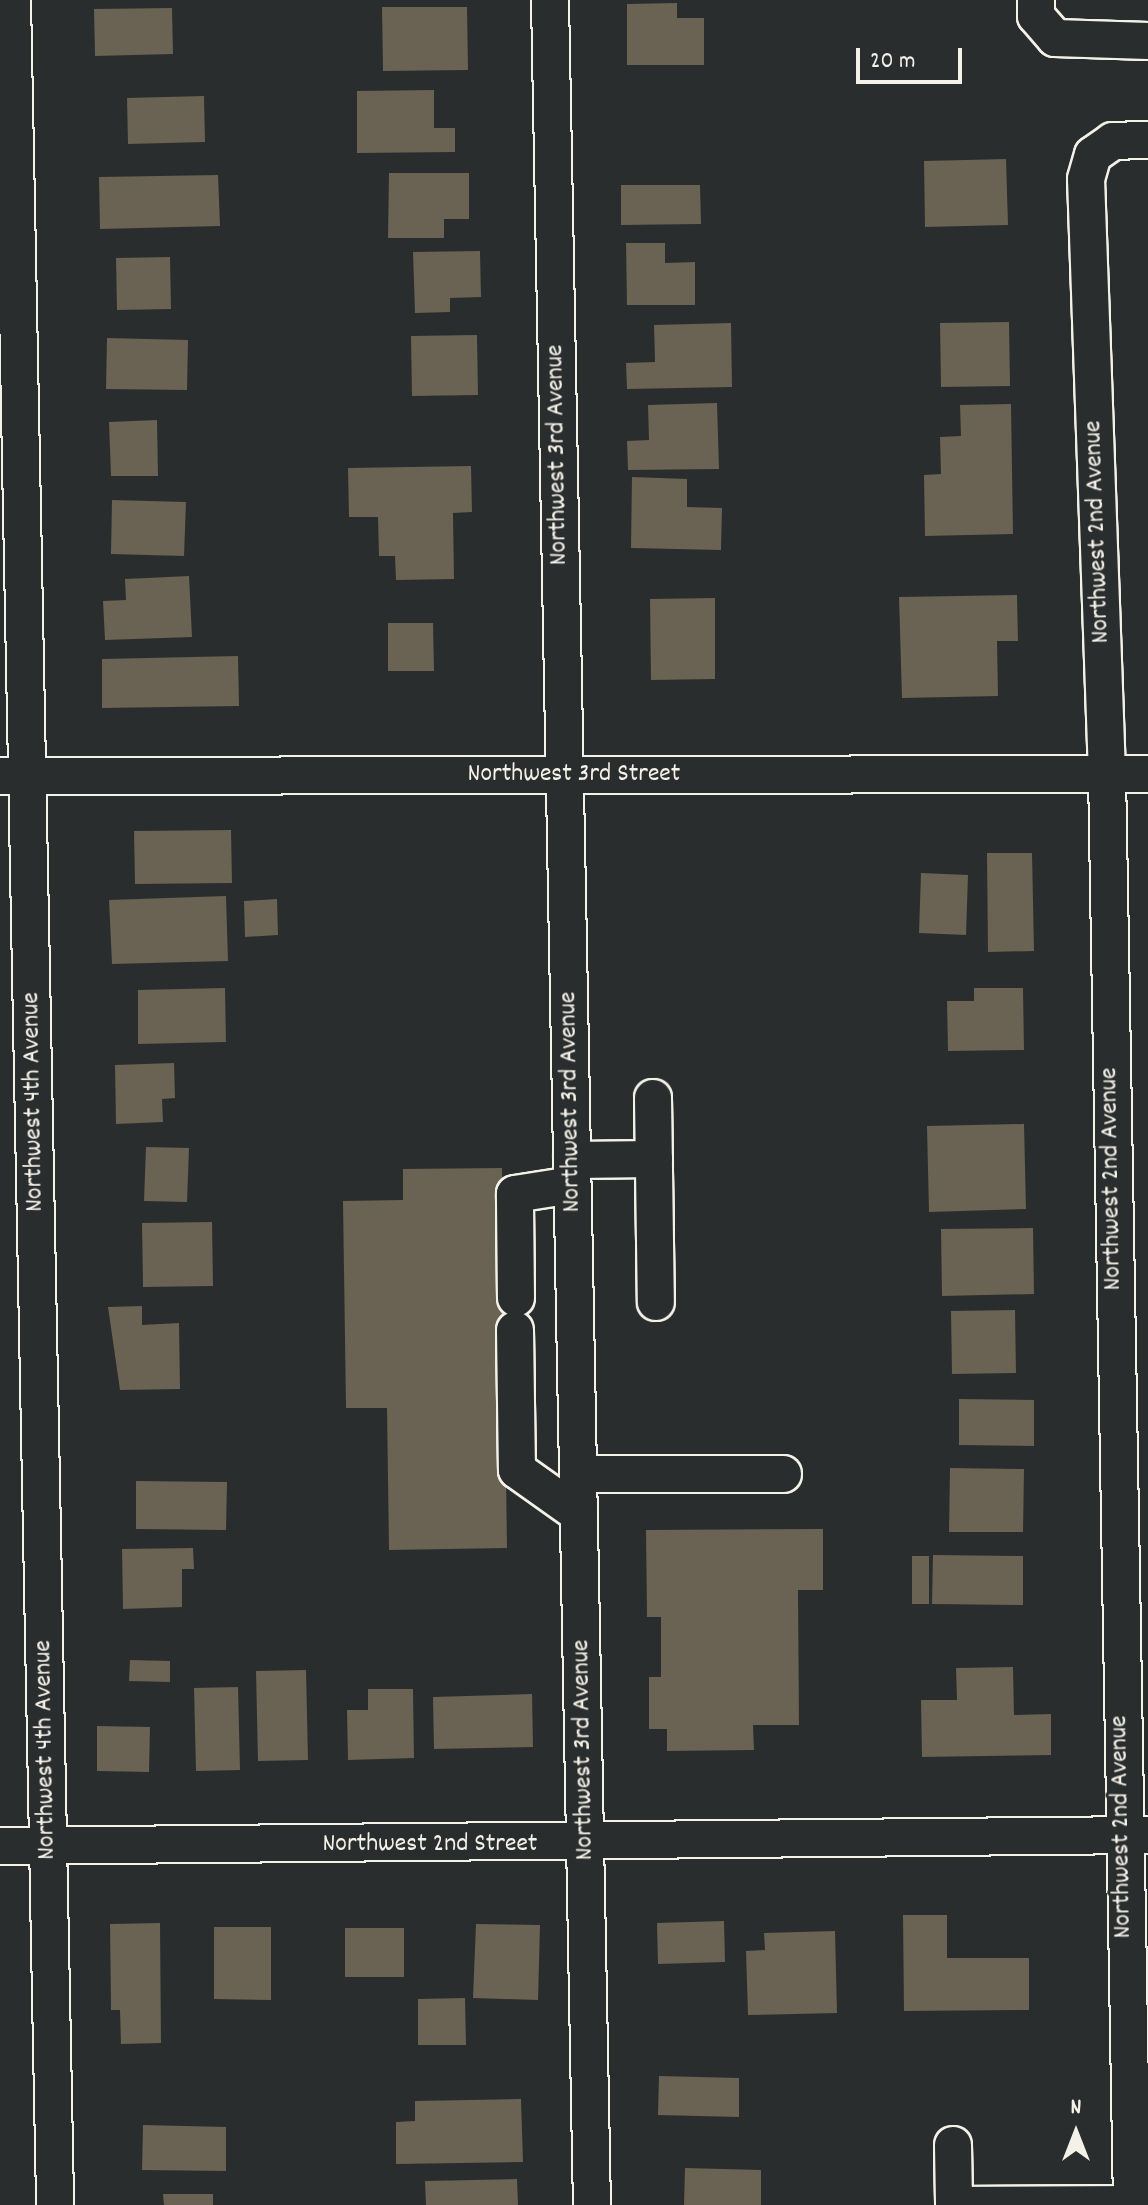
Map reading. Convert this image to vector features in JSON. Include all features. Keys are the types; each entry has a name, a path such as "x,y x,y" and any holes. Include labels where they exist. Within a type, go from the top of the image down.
{"street":[{"name":"Northwest 4th Avenue","path":"12,0 14,776 48,1845 55,2205"},
{"name":"Northwest 3rd Avenue","path":"550,0 592,2205"},
{"path":"1036,0 1036,16 1055,38 1148,41"},
{"name":"Northwest 2nd Avenue","path":"1132,2204 1135,1835 1107,774 1086,179 1093,155 1113,141 1148,140"},
{"name":"Northwest 3rd Street","path":"14,776 1148,774"},
{"path":"653,1098 656,1302"},
{"path":"579,1514 517,1470 515,1194 572,1173 654,1159"},
{"path":"578,1474 783,1474"},
{"name":"Northwest 2nd Street","path":"0,1846 586,1844 1135,1835"},
{"path":"953,2145 954,2205 1132,2204"}],"building":[{"path":"677,3 677,18 704,18 704,65 627,65 627,4"},
{"path":"382,7 467,7 468,70 383,71"},
{"path":"172,8 173,54 95,56 94,9"},
{"path":"434,90 434,128 455,128 455,152 357,153 357,91"},
{"path":"204,96 205,142 128,144 127,98"},
{"path":"1006,159 1008,225 925,227 924,161"},
{"path":"389,173 469,173 469,219 444,219 444,238 388,238"},
{"path":"218,175 220,226 100,229 99,177"},
{"path":"621,185 700,185 701,224 621,225"},
{"path":"626,243 665,243 665,263 695,262 695,305 627,305"},
{"path":"480,251 481,297 450,298 450,312 415,313 413,252"},
{"path":"170,257 171,309 117,310 116,258"},
{"path":"1009,322 1010,386 941,387 940,323"},
{"path":"731,323 732,387 627,389 626,363 655,362 654,325"},
{"path":"477,335 478,395 412,396 411,336"},
{"path":"107,338 188,340 187,390 106,389"},
{"path":"717,403 719,469 628,470 627,441 649,440 648,405"},
{"path":"1011,404 1013,534 925,536 924,475 941,474 940,437 961,436 960,405"},
{"path":"157,420 158,476 111,476 109,422"},
{"path":"471,466 472,512 453,513 454,579 396,580 395,556 379,556 378,517 349,517 348,468"},
{"path":"632,477 687,479 687,507 722,508 721,550 631,548"},
{"path":"112,500 186,502 184,556 111,554"},
{"path":"189,576 192,637 105,640 103,601 126,600 125,579"},
{"path":"1017,595 1018,641 997,641 998,696 902,698 899,597"},
{"path":"715,598 715,679 651,680 650,599"},
{"path":"388,623 433,623 434,671 388,671"},
{"path":"238,656 239,706 102,708 102,659"},
{"path":"231,830 232,883 135,884 134,831"},
{"path":"987,853 1032,853 1034,951 988,952"},
{"path":"921,873 968,875 966,935 919,933"},
{"path":"226,896 228,961 112,964 109,900"},
{"path":"277,899 278,935 245,937 244,901"},
{"path":"225,988 226,1042 138,1044 138,990"},
{"path":"974,988 1023,988 1024,1050 948,1051 947,1001 974,1001"},
{"path":"174,1063 175,1098 162,1099 163,1122 116,1124 115,1065"},
{"path":"1024,1124 1026,1209 929,1212 927,1126"},
{"path":"146,1147 189,1148 187,1202 144,1201"},
{"path":"502,1168 504,1298 520,1298 504,1330 507,1548 389,1550 387,1408 346,1408 343,1201 403,1200 403,1169"},
{"path":"212,1222 213,1286 143,1287 142,1223"},
{"path":"1033,1228 1034,1294 942,1296 941,1229"},
{"path":"142,1306 142,1325 179,1323 180,1389 120,1390 108,1307"},
{"path":"1015,1310 1016,1373 952,1374 951,1311"},
{"path":"959,1399 1034,1400 1034,1446 959,1445"},
{"path":"950,1468 1024,1469 1023,1532 949,1532"},
{"path":"136,1481 227,1482 226,1530 136,1529"},
{"path":"823,1529 823,1590 798,1590 799,1725 753,1725 754,1750 667,1751 667,1729 649,1729 649,1677 661,1677 661,1617 647,1617 646,1530"},
{"path":"193,1548 194,1569 182,1569 182,1607 123,1609 122,1549"},
{"path":"933,1555 1023,1556 1023,1605 932,1604"},
{"path":"912,1556 929,1556 929,1604 912,1604"},
{"path":"130,1660 170,1661 170,1682 129,1681"},
{"path":"1013,1667 1014,1715 1051,1714 1051,1755 922,1757 921,1700 957,1700 956,1668"},
{"path":"306,1670 308,1760 258,1761 256,1671"},
{"path":"238,1687 240,1770 196,1771 194,1688"},
{"path":"368,1689 413,1689 414,1758 348,1760 347,1710 368,1710"},
{"path":"532,1694 533,1747 434,1749 433,1697"},
{"path":"97,1726 150,1727 149,1772 97,1771"},
{"path":"903,1915 947,1915 947,1958 1029,1958 1029,2010 904,2011"},
{"path":"724,1921 725,1962 658,1964 657,1923"},
{"path":"160,1923 161,2043 121,2044 120,2010 111,2010 110,1924"},
{"path":"476,1924 540,1925 538,2000 473,1998"},
{"path":"214,1927 271,1927 271,2000 214,1999"},
{"path":"345,1928 404,1928 404,1977 345,1977"},
{"path":"835,1931 837,2013 748,2015 746,1951 765,1950 764,1933"},
{"path":"465,1998 466,2045 418,2045 418,1999"},
{"path":"659,2076 739,2078 739,2117 658,2115"},
{"path":"521,2099 523,2162 396,2164 396,2122 415,2121 415,2101"},
{"path":"143,2125 226,2127 226,2171 142,2170"},
{"path":"685,2168 761,2170 761,2205 684,2205"},
{"path":"517,2179 518,2205 426,2205 425,2181"},
{"path":"163,2194 213,2194 213,2205 164,2205"}]}
